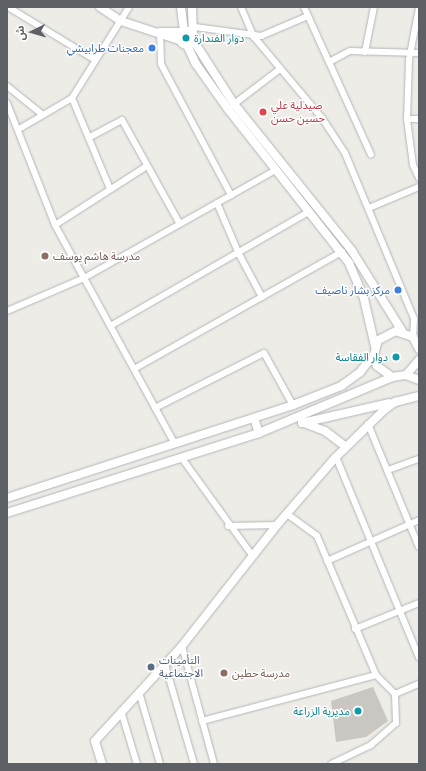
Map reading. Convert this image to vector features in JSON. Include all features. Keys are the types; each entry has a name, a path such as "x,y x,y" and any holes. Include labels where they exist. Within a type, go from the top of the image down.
{"main road":[{"path":"100,7 121,21 160,32 179,40 192,37"},
{"path":"179,40 184,31 181,7"},
{"path":"192,7 192,37 207,81 342,252 359,286 375,346 374,355 377,366 392,377"},
{"path":"160,32 184,31 192,37 234,104 352,251 402,331 416,338 419,349"},
{"path":"375,346 383,335 402,331"},
{"path":"7,498 174,442 293,406 341,386 360,372 374,355"},
{"path":"406,375 419,360"},
{"path":"7,513 181,457 259,434 392,377 406,375 419,380"},
{"path":"302,423 419,396"},
{"path":"102,764 95,741 182,646 252,555 336,457 368,424 396,402"},
{"path":"254,418 259,434"},
{"path":"290,422 302,423 325,431 346,447"}],"street":[{"path":"8,7 95,60"},
{"path":"19,129 72,98 129,7"},
{"path":"241,7 254,37 334,135 346,153 414,319 416,338"},
{"path":"304,7 331,61 334,75 372,155"},
{"path":"365,52 374,7"},
{"path":"419,8 411,52 407,119 413,165 419,178"},
{"path":"192,37 254,37 268,34 308,16"},
{"path":"160,32 161,64 232,195"},
{"path":"331,61 350,51 419,53"},
{"path":"234,104 280,69"},
{"path":"7,86 43,115"},
{"path":"72,98 90,137 110,189"},
{"path":"7,103 19,129 55,225 112,325 174,442"},
{"path":"407,119 419,119"},
{"path":"90,137 122,120 180,224"},
{"path":"55,225 147,166"},
{"path":"7,311 84,278 276,170"},
{"path":"369,208 419,187"},
{"path":"218,203 239,254 262,297"},
{"path":"112,325 239,254 310,211"},
{"path":"134,369 342,252"},
{"path":"155,408 264,354 293,406"},
{"path":"368,424 419,547"},
{"path":"181,457 228,526 252,555"},
{"path":"336,457 419,657"},
{"path":"388,470 419,459"},
{"path":"287,514 317,536 355,629 376,675 395,694 396,723 371,745 332,764"},
{"path":"327,561 419,520"},
{"path":"228,526 277,525"},
{"path":"355,629 419,603"},
{"path":"182,646 214,764"},
{"path":"165,664 194,764"},
{"path":"202,721 376,675"},
{"path":"395,694 419,684"},
{"path":"139,692 160,764"},
{"path":"121,711 137,764"}],"building":[{"name":"مديرية الزراعة","path":"373,687 388,721 366,737 336,742 331,701"}],"place":[{"name":"دوار الفندارة","path":"186,38"},
{"name":"معجنات طرابيشي","path":"152,48"},
{"name":"صيدلية علي حسين حسن","path":"263,112"},
{"name":"مدرسة هاشم يوسف","path":"45,256"},
{"name":"مركز بشار ناصيف","path":"398,290"},
{"name":"دوار الفقاسة","path":"396,357"},
{"name":"التأمينات الاجتماعية","path":"151,667"},
{"name":"مدرسة حطين","path":"224,673"},
{"name":"مديرية الزراعة","path":"358,711"}]}
